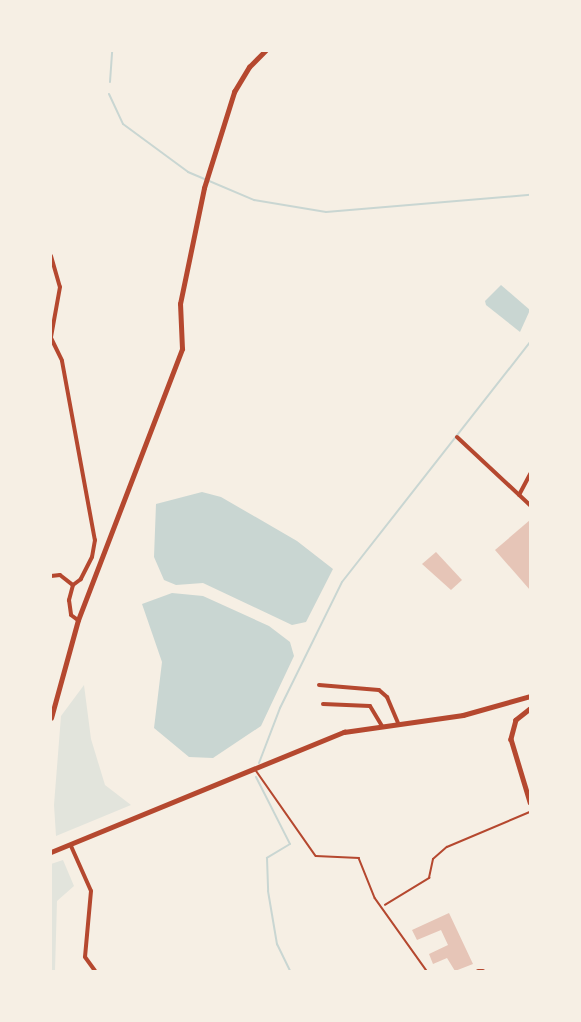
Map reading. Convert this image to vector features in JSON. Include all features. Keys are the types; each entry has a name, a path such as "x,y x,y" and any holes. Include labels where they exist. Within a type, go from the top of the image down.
{"street":[{"path":"51,718 78,620 182,349 180,304 204,188 212,169 234,92 249,67 265,51"},
{"path":"51,256 60,287 51,338 62,361 95,540 92,557 81,579 73,585 70,615 78,620"},
{"path":"457,437 530,505"},
{"path":"519,495 530,474"},
{"path":"51,576 60,576 73,585"},
{"path":"319,685 379,690 387,697 398,723"},
{"path":"51,844 52,851 71,846 344,732 463,715 530,696"},
{"path":"323,704 370,706 382,726"},
{"path":"530,708 516,720 511,739 530,802"},
{"path":"71,846 91,891 85,957 95,971"}],"lane":[{"path":"254,768 316,856 359,858 375,898 384,906 427,971"},
{"path":"384,906 429,878 434,859 447,847 530,812"}],"shaded area":[{"path":"501,285 530,310 520,332 486,305 485,301"},
{"path":"202,492 221,497 297,541 333,569 306,622 292,625 203,583 176,585 164,580 154,557 156,504"},
{"path":"172,593 203,596 269,626 290,642 294,656 261,726 213,758 189,757 154,728 162,662 142,604"},
{"path":"84,685 91,739 105,785 131,805 56,836 54,805 61,716"},
{"path":"63,860 74,886 57,901 55,971 51,971 51,864"}],"building":[{"path":"530,520 530,590 495,550"},
{"path":"436,552 462,580 451,590 422,564"},
{"path":"449,913 473,964 455,971 447,958 433,964 429,954 448,945 441,930 417,940 412,930"}],"waterway":[{"path":"110,82 112,51"},
{"path":"109,94 123,124 188,172 254,200 326,212 530,195"},
{"path":"259,763 280,708 342,582 530,342"},
{"path":"256,777 290,844 267,858 268,891 277,944 290,971"}]}
